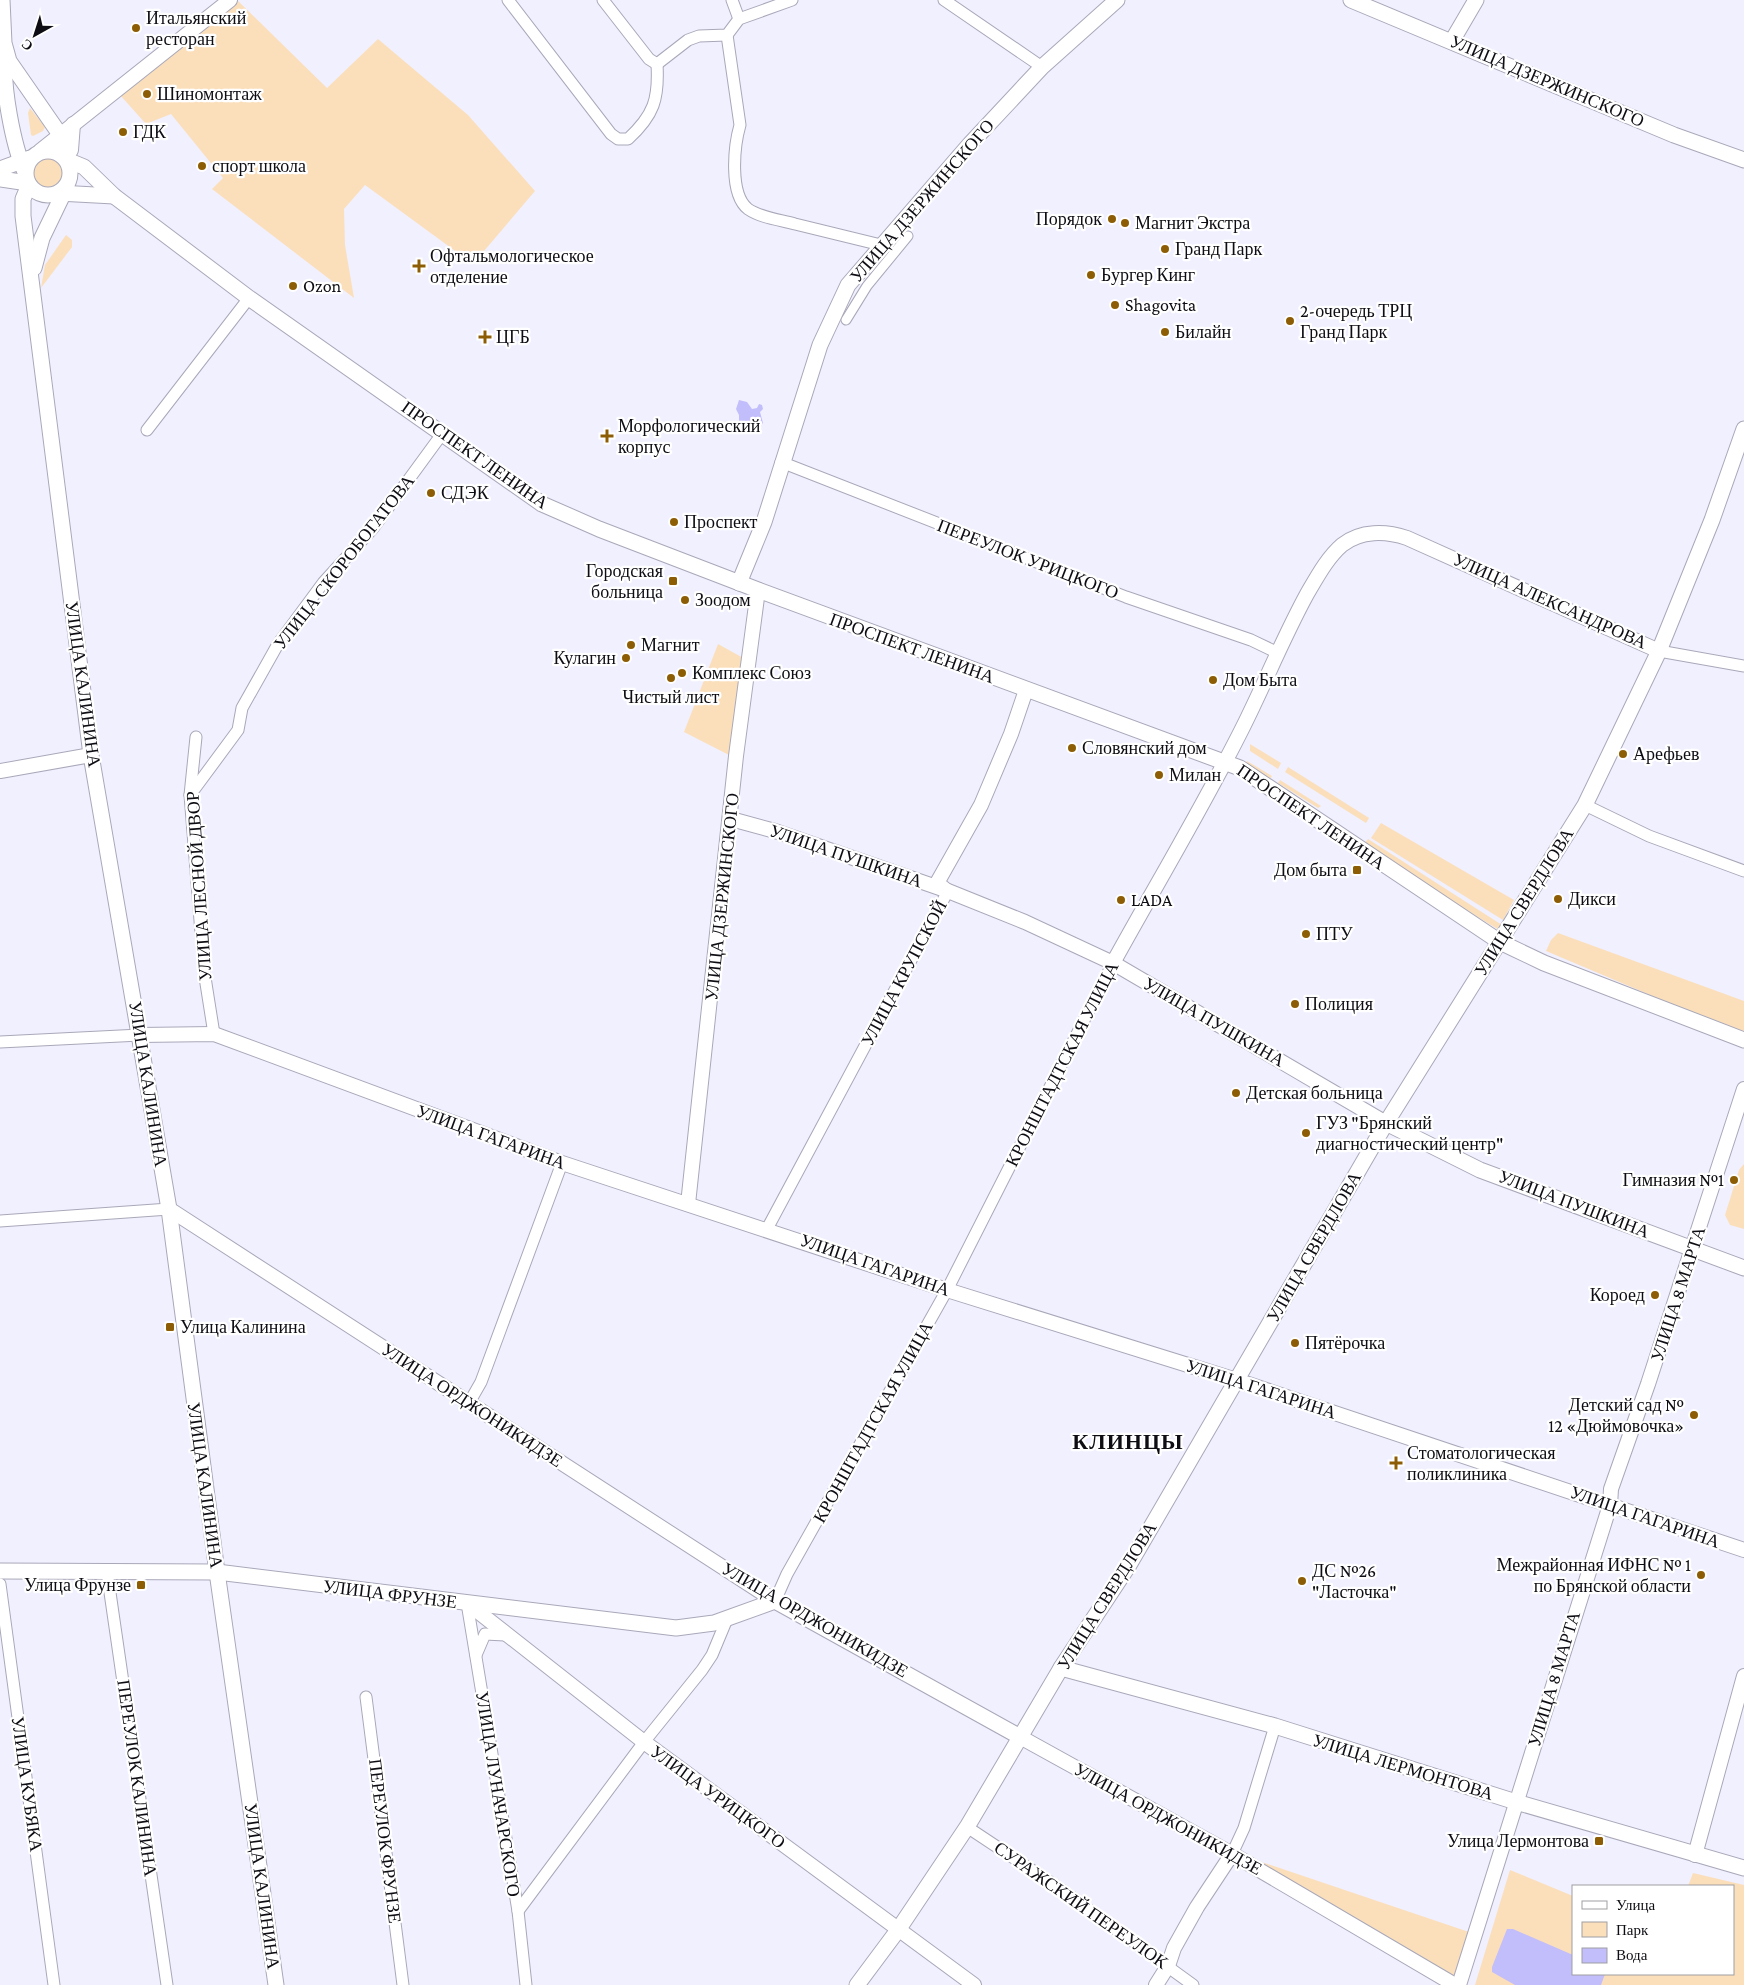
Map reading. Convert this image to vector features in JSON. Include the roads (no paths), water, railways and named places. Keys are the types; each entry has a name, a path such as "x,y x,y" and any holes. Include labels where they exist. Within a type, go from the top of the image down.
{"main road":[{"name":"УЛИЦА КАЛИНИНА","path":"2,0 6,53 4,67 9,107 29,168 22,204 91,755 168,1209 217,1572 276,1985"},
{"name":"УЛИЦА ДЗЕРЖИНСКОГО","path":"739,583 764,522 806,383 836,307 852,280 881,245 1042,67 1117,0"},
{"name":"УЛИЦА ДЗЕРЖИНСКОГО","path":"1351,0 1674,134 1744,160"},
{"path":"1452,41 1476,0"},
{"name":"УЛИЦА КАЛИНИНА","path":"6,53 14,70 60,134"},
{"path":"32,282 42,238 70,174 64,158 60,134"},
{"path":"0,179 29,168 50,150 64,158"},
{"name":"ПРОСПЕКТ ЛЕНИНА","path":"64,158 88,169 114,196 249,298 542,504 599,530 739,583 1240,768 1500,942 1544,963 1744,1040"},
{"path":"0,169 29,168"},
{"path":"29,168 42,194 64,190 114,196"},
{"name":"УЛИЦА СВЕРДЛОВА","path":"858,1985 898,1930 967,1827 1022,1738 1062,1668 1129,1565 1386,1123 1584,805 1659,650 1712,520 1744,429"},
{"name":"УЛИЦА ПУШКИНА","path":"1386,1123 1480,1170 1744,1268"},
{"name":"УЛИЦА ФРУНЗЕ","path":"0,1571 217,1572 676,1628 714,1623 775,1601"},
{"name":"УЛИЦА ОРДЖОНИКИДЗЕ","path":"775,1601 1022,1738"},
{"name":"УЛИЦА ЛЕРМОНТОВА","path":"1062,1668 1275,1726 1516,1802 1744,1868"}],"street":[{"path":"29,168 60,134 230,0"},
{"path":"508,0 611,134 618,139 628,139 647,121 658,89 657,64"},
{"path":"603,0 649,59 657,64"},
{"path":"732,0 739,19"},
{"path":"792,0 739,19 727,35 740,125 736,139 736,187 740,199 749,209 767,217 881,245"},
{"path":"944,0 1042,67"},
{"path":"657,64 688,40 699,36 727,35"},
{"path":"64,158 71,150 73,124"},
{"path":"846,320 867,286 908,236"},
{"path":"147,430 249,298"},
{"name":"УЛИЦА СКОРОБОГАТОВА","path":"190,796 238,730 242,708 278,644 323,583 374,527 442,434"},
{"name":"ПЕРЕУЛОК УРИЦКОГО","path":"781,462 1126,597 1251,640 1276,652"},
{"name":"УЛИЦА АЛЕКСАНДРОВА","path":"1358,536 1383,532 1407,538 1659,650 1744,666"},
{"name":"КРОНШТАДТСКАЯ УЛИЦА","path":"775,1601 787,1574 947,1290 1113,963 1225,762 1276,652 1327,563 1344,543 1358,536"},
{"name":"УЛИЦА ДЗЕРЖИНСКОГО","path":"688,1204 731,819 736,756 758,590"},
{"name":"УЛИЦА КРУПСКОЙ","path":"767,1229 948,891 937,882 981,805 1011,734 1026,690"},
{"name":"УЛИЦА ЛЕСНОЙ ДВОР","path":"196,737 190,796 204,970 214,1034"},
{"path":"0,771 91,755"},
{"path":"1584,805 1649,836 1744,871"},
{"name":"УЛИЦА ПУШКИНА","path":"731,819 775,831 948,891 1025,922 1113,963 1386,1123"},
{"name":"УЛИЦА ГАГАРИНА","path":"0,1042 140,1035 214,1034 562,1163 767,1229 947,1290 1236,1380 1744,1550"},
{"name":"УЛИЦА 8 МАРТА","path":"1457,1985 1610,1505 1611,1489 1693,1248 1744,1089"},
{"path":"469,1403 481,1382 562,1163"},
{"path":"0,1221 168,1209"},
{"name":"УЛИЦА ОРДЖОНИКИДЗЕ","path":"168,1209 775,1601"},
{"name":"ПЕРЕУЛОК КАЛИНИНА","path":"107,1572 167,1985"},
{"name":"УЛИЦА КУБЯКА","path":"0,1584 54,1985"},
{"name":"УЛИЦА УРИЦКОГО","path":"467,1603 505,1635 644,1742 974,1985"},
{"name":"УЛИЦА ЛУНАЧАРСКОГО","path":"467,1603 518,1911 526,1985"},
{"path":"518,1911 644,1742 702,1670 712,1655 727,1619"},
{"path":"476,1656 485,1634 505,1635"},
{"path":"1694,1855 1744,1676"},
{"name":"ПЕРЕУЛОК ФРУНЗЕ","path":"366,1697 403,1985"},
{"path":"1156,1985 1168,1966 1174,1948 1197,1907 1232,1854 1244,1828 1275,1726"},
{"name":"УЛИЦА ОРДЖОНИКИДЗЕ","path":"1022,1738 1232,1854 1457,1985"},
{"name":"СУРАЖСКИЙ ПЕРЕУЛОК","path":"967,1827 1062,1890 1193,1985"}],"water":[{"path":"739,400 747,402 752,409 757,408 759,404 762,405 763,409 760,412 763,423 760,427 745,428 739,425 739,415 736,409"},
{"path":"1507,1929 1513,1929 1572,1955 1572,1975 1605,1975 1601,1985 1515,1985 1492,1972 1492,1967"}],"place":[{"name":"Итальянский ресторан","path":"136,28"},
{"name":"Шиномонтаж","path":"147,94"},
{"name":"ГДК","path":"123,132"},
{"name":"спорт школа","path":"202,166"},
{"name":"Порядок","path":"1112,219"},
{"name":"Магнит Экстра","path":"1125,223"},
{"name":"Гранд Парк","path":"1165,249"},
{"name":"Офтальмологическое отделение","path":"419,266"},
{"name":"Бургер Кинг","path":"1091,275"},
{"name":"Ozon","path":"293,286"},
{"name":"Shagovita","path":"1115,305"},
{"name":"2-очередь ТРЦ Гранд Парк","path":"1290,321"},
{"name":"Билайн","path":"1165,332"},
{"name":"ЦГБ","path":"485,337"},
{"name":"Морфологический корпус","path":"607,436"},
{"name":"СДЭК","path":"431,493"},
{"name":"Проспект","path":"674,522"},
{"name":"Городская больница","path":"673,581"},
{"name":"Зоодом","path":"685,600"},
{"name":"Магнит","path":"631,645"},
{"name":"Кулагин","path":"626,658"},
{"name":"Комплекс Союз","path":"682,673"},
{"name":"Чистый лист","path":"671,678"},
{"name":"Дом Быта","path":"1213,680"},
{"name":"Словянский дом","path":"1072,748"},
{"name":"Арефьев","path":"1623,754"},
{"name":"Милан","path":"1159,775"},
{"name":"Дом быта","path":"1357,870"},
{"name":"Дикси","path":"1558,899"},
{"name":"LADA","path":"1121,900"},
{"name":"ПТУ","path":"1306,934"},
{"name":"Полиция","path":"1295,1004"},
{"name":"Детская больница","path":"1236,1093"},
{"name":"ГУЗ \"Брянский диагностический центр\"","path":"1306,1133"},
{"name":"Гимназия №1","path":"1734,1180"},
{"name":"Короед","path":"1655,1295"},
{"name":"Улица Калинина","path":"170,1327"},
{"name":"Пятёрочка","path":"1295,1343"},
{"name":"Детский сад № 12 «Дюймовочка»","path":"1694,1415"},
{"name":"Стоматологическая поликлиника","path":"1396,1463"},
{"name":"Межрайонная ИФНС № 1 по Брянской области","path":"1701,1575"},
{"name":"ДС №26 \"Ласточка\"","path":"1302,1581"},
{"name":"Улица Фрунзе","path":"141,1585"},
{"name":"Улица Лермонтова","path":"1599,1841"}],"district":[{"name":"КЛИНЦЫ","path":"1128,1441"}]}
